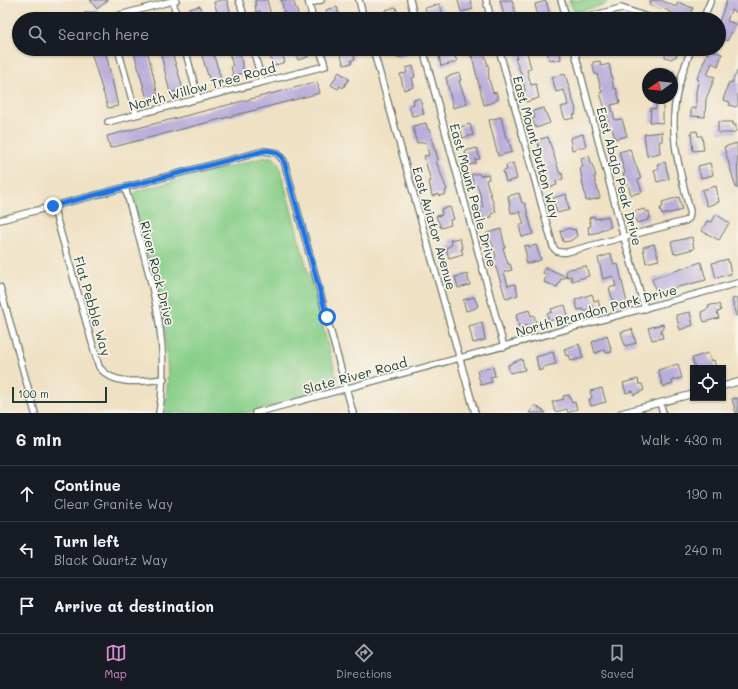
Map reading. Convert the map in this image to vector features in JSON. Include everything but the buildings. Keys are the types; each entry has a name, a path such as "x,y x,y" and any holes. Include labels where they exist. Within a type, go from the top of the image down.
{"street":[{"path":"131,12 174,0 176,12"},
{"path":"239,0 243,12"},
{"path":"311,12 308,2 321,0"},
{"path":"359,0 362,12"},
{"path":"410,0 413,12"},
{"path":"486,0 489,12"},
{"path":"561,0 564,12"},
{"path":"706,12 711,0"},
{"path":"606,12 621,8 633,12"},
{"path":"120,56 136,114"},
{"path":"187,56 198,98"},
{"path":"255,56 262,81"},
{"name":"North Willow Tree Road","path":"108,122 324,66 322,56"},
{"name":"East Aviator Avenue","path":"375,56 475,413"},
{"name":"East Mount Peale Drive","path":"425,56 504,347"},
{"name":"East Mount Dutton Way","path":"501,56 555,250 559,253 567,252 624,238"},
{"name":"East Abajo Peak Drive","path":"576,56 624,238 645,309"},
{"path":"624,238 686,221 689,218 690,211 674,144 673,124 677,93 689,56"},
{"path":"0,220 264,151 277,153 284,161 353,413"},
{"name":"River Rock Drive","path":"124,187 158,312 163,348 164,379 159,413"},
{"name":"Flat Pebble Way","path":"53,206 99,368 113,379 121,381 164,379"},
{"name":"North Brandon Park Drive","path":"460,358 738,283"},
{"path":"0,286 35,413"},
{"name":"Slate River Road","path":"255,413 460,358"},
{"path":"726,385 738,382"},
{"path":"621,413 690,395"},
{"path":"660,403 663,413"}],"green space":[{"path":"569,0 607,0 606,4 580,11 574,11"},
{"path":"266,157 273,157 279,165 337,379 336,387 331,391 246,413 165,413 168,375 165,330 161,307 132,196 137,191"}],"route":[{"path":"53,206 264,151 274,151 280,155 284,161 327,317"}]}
